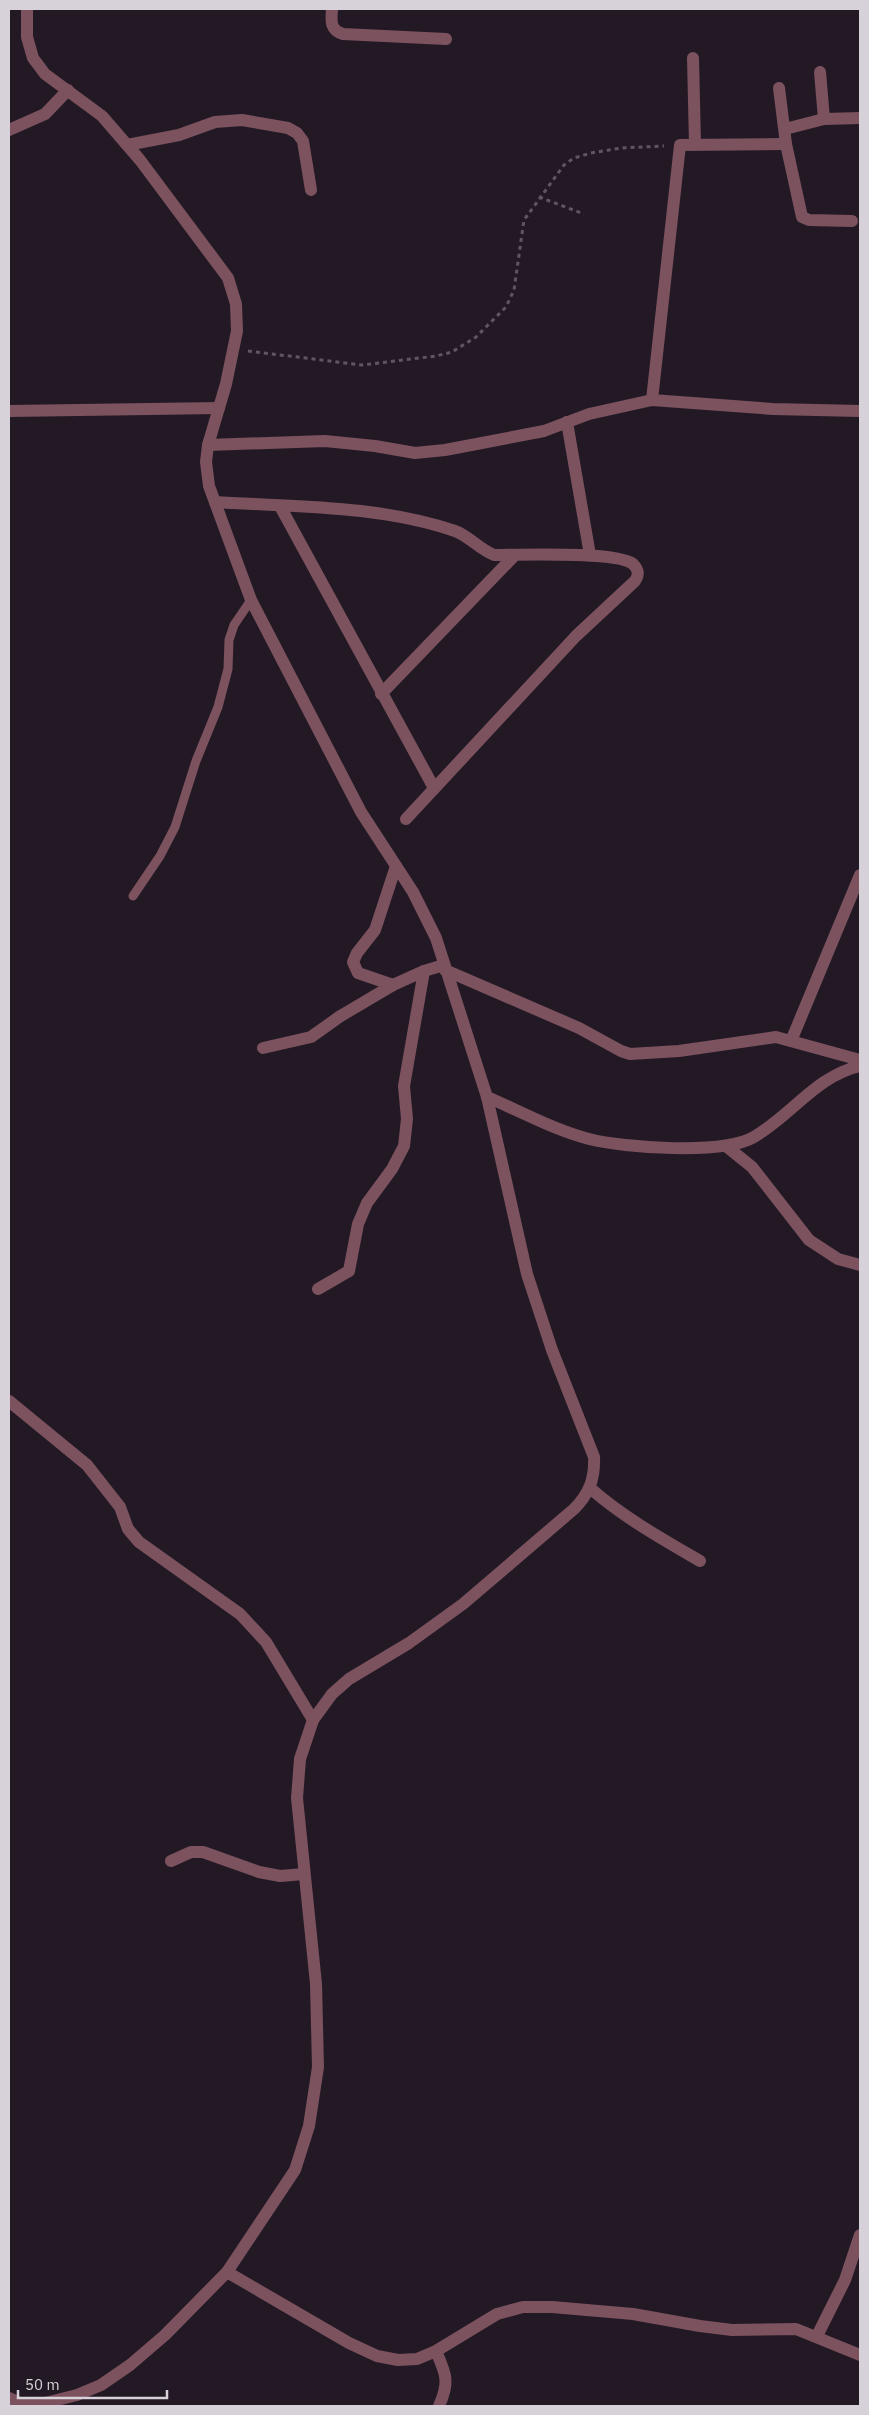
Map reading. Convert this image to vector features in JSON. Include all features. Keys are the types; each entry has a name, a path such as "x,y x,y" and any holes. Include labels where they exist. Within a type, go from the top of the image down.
{"street":[{"path":"9,2398 20,2402 45,2404 77,2395 101,2385 130,2365 166,2335 227,2272 295,2170 309,2126 318,2067 316,1984 296,1798 300,1759 313,1720 332,1694 349,1680 409,1643 490,1582 583,1500 595,1475 594,1458 552,1350 527,1274 487,1097 460,1009 444,968 436,938 413,892 361,812 252,600 209,486 206,462 208,445 234,349 238,315 233,289 228,278 127,145 102,116 45,74 33,58 27,38 27,9"},
{"path":"332,9 331,26 334,30 343,34 446,39"},
{"path":"693,58 695,144"},
{"path":"820,72 824,118"},
{"path":"779,88 786,144 802,217 809,220 852,221"},
{"path":"9,130 45,114 68,90"},
{"path":"785,129 824,118 860,118"},
{"path":"127,145 179,136 215,122 242,120 288,128 298,133 303,141 311,190"},
{"path":"652,400 680,145 786,144"},
{"path":"208,445 325,441 375,446 415,453 445,450 544,431 599,412 652,400 773,409 860,412"},
{"path":"9,411 219,408"},
{"path":"566,422 590,555"},
{"path":"215,502 372,512 457,532 484,551 494,555 590,555 631,563 638,570 638,576 635,581 576,636 406,819"},
{"path":"280,506 434,788"},
{"path":"382,694 514,555"},
{"path":"393,985 358,973 353,962 375,930 396,866"},
{"path":"791,1041 860,875"},
{"path":"263,1048 311,1037 339,1017 393,985 424,971 444,968 579,1028 630,1054 679,1051 776,1037 860,1060"},
{"path":"318,1289 348,1273 358,1224 367,1203 392,1169 404,1146 407,1119 404,1086 424,971"},
{"path":"487,1097 589,1138 641,1146 726,1146 752,1138 776,1122 813,1088 846,1069 860,1066"},
{"path":"726,1146 752,1167 808,1240 838,1259 860,1265"},
{"path":"9,1400 87,1465 120,1507 128,1529 139,1542 240,1614 266,1642 313,1720"},
{"path":"590,1488 605,1501 654,1534 700,1561"},
{"path":"171,1860 191,1852 203,1852 259,1872 280,1876 304,1874"},
{"path":"817,2336 845,2280 860,2235"},
{"path":"227,2272 349,2343 377,2356 398,2360 416,2359 436,2351 497,2314 523,2307 552,2307 633,2314 732,2330 796,2329 860,2355"},
{"path":"436,2351 446,2376 447,2386 439,2406"}],"lane":[{"path":"133,896 160,856 174,827 196,761 218,707 228,669 229,640 234,625 252,600"}],"path":[{"path":"234,349 362,366 436,356 458,348 476,336 506,307 514,290 521,229 524,220 556,174 574,158 621,148 680,145"},
{"path":"539,197 584,214"}]}
